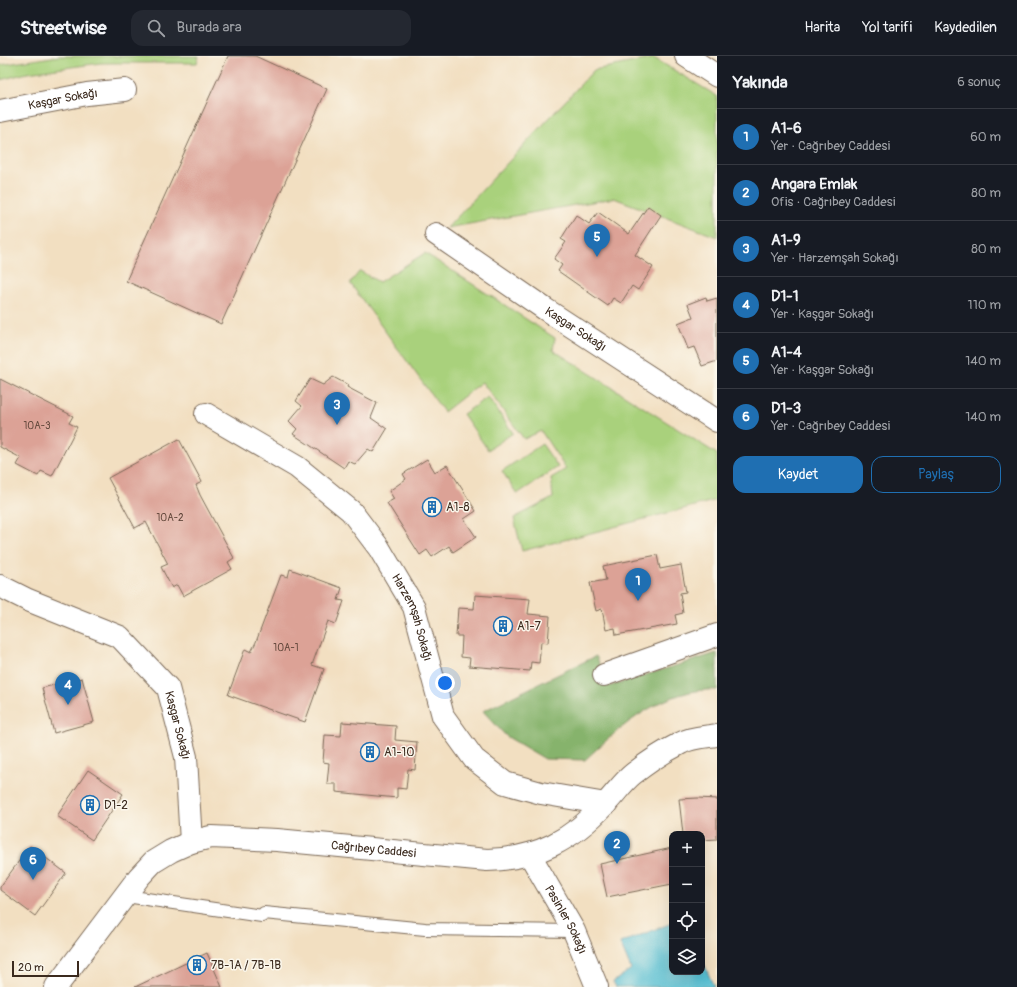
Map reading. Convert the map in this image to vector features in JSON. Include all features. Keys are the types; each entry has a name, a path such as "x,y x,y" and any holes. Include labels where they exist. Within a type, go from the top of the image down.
{"street":[{"path":"686,56 717,76"},
{"name":"Kaşgar Sokağı","path":"0,111 87,94 125,90"},
{"name":"Kaşgar Sokağı","path":"436,234 545,309 717,421"},
{"name":"Harzemşah Sokağı","path":"206,414 297,468 351,510 379,548 414,607 430,661 443,716 474,759 505,783 541,793 606,804"},
{"name":"Kaşgar Sokağı","path":"0,586 28,600 120,637 168,688 186,757 191,842"},
{"path":"604,675 717,635"},
{"name":"Cağrıbey Caddesi","path":"56,987 139,877 153,862 171,851 191,842 211,838 277,840 487,860 508,860 530,855 552,847 583,826 606,804 632,775 683,742 717,735"},
{"name":"Pasinler Sokağı","path":"530,855 574,931 597,987"}],"lane":[{"path":"126,896 263,914 425,929 574,931"}],"green space":[{"path":"59,56 199,56 197,63 101,63 27,73 0,80 0,65"},
{"path":"654,58 717,96 717,237 614,198 447,228 594,70"},
{"path":"425,253 555,338 553,350 717,454 717,500 522,551 514,518 553,498 551,478 566,469 541,431 524,439 482,382 444,412 350,283 360,271 379,282"},
{"path":"488,397 513,433 488,450 463,414"},
{"path":"542,444 558,467 517,494 502,471"},
{"path":"717,653 717,690 698,691 680,695 645,711 614,734 585,760 545,759 506,736 483,711 596,656 610,686"}],"water":[{"path":"669,924 669,975 705,975 705,966 714,987 616,987 613,982 631,969 620,943"}],"building":[{"path":"228,56 255,56 327,89 221,324 126,281"},
{"path":"648,206 661,215 635,255 653,267 638,290 632,286 621,303 613,298 608,306 558,271 562,265 554,259 566,242 561,239 576,215 589,224 598,212 629,234"},
{"path":"706,297 707,301 717,298 717,361 702,366 694,347 688,349 678,323 693,317 688,304"},
{"path":"333,377 348,385 347,387 377,403 371,418 387,429 373,452 368,449 355,464 348,461 344,468 293,434 297,429 289,421 302,406 296,401 310,379 323,385"},
{"path":"0,379 73,416 69,423 77,427 52,476 41,471 38,476 17,465 21,458 0,447"},
{"path":"179,439 202,482 196,485 200,495 234,558 228,562 232,569 183,596 177,585 172,588 161,567 168,564 146,522 135,528 108,478"},
{"name":"A1-8","path":"427,459 435,472 447,465 476,511 464,519 476,537 453,552 449,546 432,557 427,550 420,555 387,503 394,499 389,491 406,479 403,474"},
{"path":"657,555 660,569 681,565 686,592 680,593 683,613 675,615 677,624 616,635 615,628 606,630 602,609 596,611 590,583 606,580 603,566"},
{"path":"290,569 342,588 338,600 344,601 336,624 328,621 312,665 324,669 305,722 228,695 245,649 251,652 256,642 281,575 288,577"},
{"name":"A1-7","path":"475,595 530,599 528,614 550,616 548,643 541,642 539,663 531,662 530,671 469,666 470,658 461,657 462,636 456,636 458,608 474,609"},
{"path":"82,678 94,722 54,733 42,688"},
{"name":"A1-10","path":"342,722 396,726 395,740 417,742 415,770 408,769 406,789 397,788 397,798 336,792 336,784 327,784 329,763 323,762 325,735 341,736"},
{"name":"D1-2","path":"88,770 123,794 92,840 57,816"},
{"path":"679,799 717,799 717,839 705,840 705,831 683,831"},
{"path":"30,846 66,873 35,916 0,890 0,887"},
{"path":"669,849 669,885 607,897 600,864"},
{"name":"7B-1A / 7B-1B","path":"207,953 222,987 135,987"}],"place":[{"name":"A1-4","path":"597,257"},
{"name":"A1-9","path":"337,425"},
{"name":"A1-8","path":"432,507"},
{"name":"A1-6","path":"638,601"},
{"name":"A1-7","path":"503,626"},
{"name":"D1-1","path":"68,705"},
{"name":"A1-10","path":"370,752"},
{"name":"D1-2","path":"90,805"},
{"name":"Angara Emlak","path":"617,864"},
{"name":"D1-3","path":"33,880"},
{"name":"7B-1A / 7B-1B","path":"197,965"}]}
